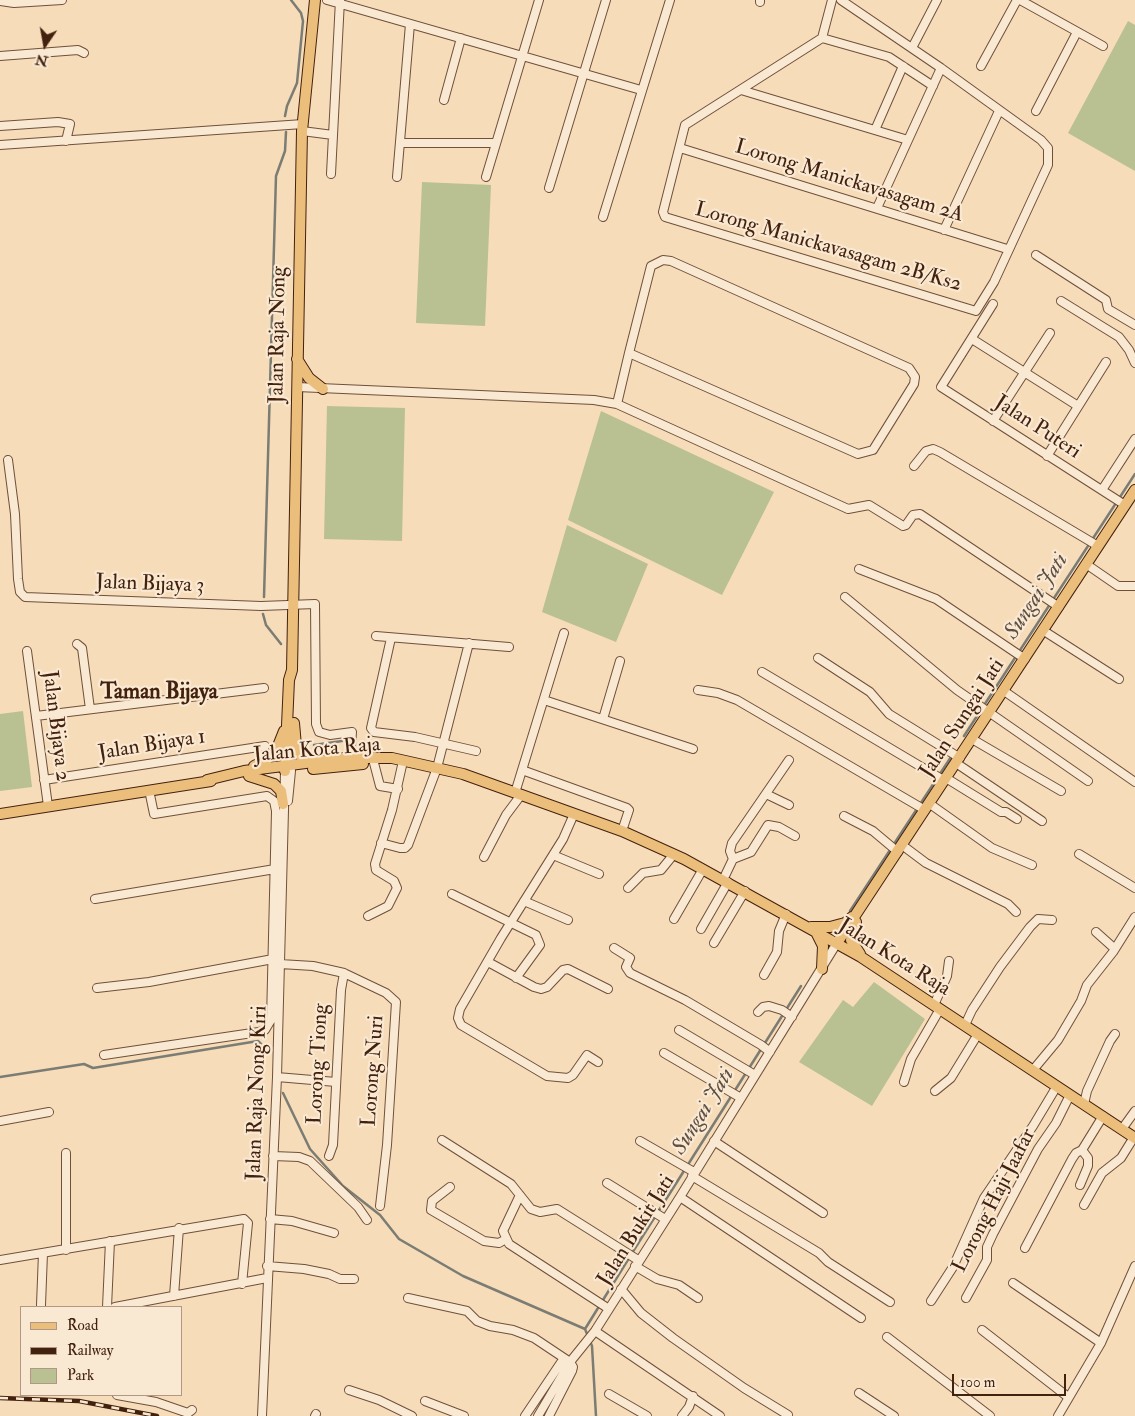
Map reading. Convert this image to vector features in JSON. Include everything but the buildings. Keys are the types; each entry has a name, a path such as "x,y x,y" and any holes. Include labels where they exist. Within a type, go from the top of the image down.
{"main road":[{"name":"Jalan Raja Nong","path":"288,768 290,723 295,680 292,670 296,358 303,128 315,0"},
{"path":"296,358 309,378 323,389"},
{"name":"Jalan Sungai Jati","path":"838,943 896,847 942,778 958,760 972,739 985,710 1004,691 1021,656 1044,631 1054,604 1086,564 1093,543 1120,502 1135,490"},
{"path":"290,723 299,754 303,758 322,761 350,761 392,758 401,761"},
{"path":"247,773 276,751 290,723"},
{"path":"288,768 322,761"},
{"name":"Jalan Kota Raja","path":"2,813 207,780 215,781 247,773 350,761 374,763 401,761 463,774 622,831 674,854 726,881 862,957 1135,1137"},
{"path":"247,773 274,784 280,791 283,804"},
{"path":"811,928 830,927 845,923 860,909"},
{"path":"860,909 851,940 862,957"},
{"path":"811,928 823,946 822,969"}],"street":[{"path":"0,2 62,0"},
{"path":"326,0 340,2 641,92"},
{"path":"486,177 539,0"},
{"path":"549,188 606,0"},
{"path":"603,217 670,0"},
{"path":"680,148 686,125 822,38 832,0"},
{"path":"841,0 941,68 1041,140 1048,148 1048,165 1007,249"},
{"path":"912,48 937,0"},
{"path":"981,66 1018,0 1103,46"},
{"path":"331,174 340,2"},
{"path":"397,177 410,24"},
{"path":"1036,111 1077,32"},
{"path":"444,100 461,38"},
{"path":"822,38 889,57 933,86"},
{"path":"0,56 78,50 84,53"},
{"path":"875,130 903,66"},
{"path":"877,208 941,68"},
{"path":"741,90 908,140"},
{"path":"944,230 999,111"},
{"path":"0,126 58,122 70,124 66,140"},
{"path":"0,145 303,128 333,135"},
{"path":"400,143 496,143"},
{"name":"Lorong Manickavasagam 2A","path":"680,148 1007,249"},
{"name":"Lorong Manickavasagam 2B/Ks2","path":"680,148 663,212 665,217 670,220 976,310 994,282 1007,249"},
{"path":"1036,255 1106,300 1108,309 1135,325"},
{"path":"617,404 629,352 652,266 663,260 671,261 909,368 913,371 914,384 873,450 858,454 629,352"},
{"path":"1061,301 1106,327 1119,337 1129,350 1135,363"},
{"path":"993,304 972,339 1078,406"},
{"path":"994,421 1050,334"},
{"name":"Jalan Puteri","path":"972,339 941,387 1120,502"},
{"path":"1047,456 1106,362"},
{"path":"297,387 594,400 617,404 848,509 869,505 902,526 906,525 913,515 920,514 1054,604"},
{"path":"1102,490 1135,439"},
{"path":"914,466 926,451 940,452 1093,543"},
{"name":"Jalan Bijaya 3","path":"8,460 20,592 30,598 293,606"},
{"path":"1086,564 1118,586 1135,586"},
{"path":"859,569 936,599 1021,656"},
{"path":"845,597 917,658 985,710 1088,781"},
{"path":"293,606 315,604 316,724 319,732 330,735 352,732 350,761"},
{"path":"1044,631 1119,679"},
{"path":"484,857 518,794 522,770 564,633"},
{"path":"376,636 508,648"},
{"path":"392,638 372,728 374,732 415,737 476,751"},
{"path":"382,843 400,848 405,848 408,845 437,768 469,643"},
{"path":"77,644 82,648 90,709"},
{"name":"Jalan Bijaya 2","path":"27,651 48,806"},
{"path":"818,658 870,692 889,714 958,760 1042,821"},
{"path":"603,719 620,661"},
{"path":"762,672 942,778 1001,812 1006,812 1017,819"},
{"path":"36,716 264,688"},
{"path":"698,690 718,692 738,700 923,806 992,848 1032,865"},
{"path":"1004,691 1135,782"},
{"path":"544,700 693,749"},
{"path":"972,739 1062,791"},
{"name":"Jalan Bijaya 1","path":"44,780 265,746"},
{"path":"701,929 726,881 733,859 730,850 732,843 789,760"},
{"path":"368,916 388,906 397,888 394,881 376,870 374,864 398,790 401,761"},
{"path":"374,763 380,786 398,790"},
{"path":"284,820 288,768"},
{"name":"Jalan Raja Nong Kiri","path":"262,1416 267,1266 277,1076 283,804 288,768"},
{"path":"522,770 629,810 622,831"},
{"path":"104,1055 265,1030 272,1018 276,805 267,796 154,814 149,790"},
{"path":"766,794 788,805"},
{"path":"574,814 553,855 460,1009 458,1018 461,1025 547,1076 560,1079 573,1075 587,1055 598,1062"},
{"path":"844,816 873,831 896,847 1008,904 1016,912"},
{"path":"733,859 751,852 768,825 779,826 795,836"},
{"path":"628,888 643,873 661,870 674,854"},
{"path":"1079,854 1135,888"},
{"path":"553,855 599,874"},
{"path":"95,899 275,869"},
{"path":"674,919 703,869"},
{"path":"714,943 745,892"},
{"path":"452,894 529,930 540,941 537,950 516,978"},
{"path":"524,901 568,920"},
{"path":"764,975 776,952 779,931 786,914"},
{"path":"1033,1070 1058,1040 1081,1001 1087,985 1115,949 1135,917"},
{"path":"965,1025 972,1010 996,973 1030,927 1038,919 1052,920"},
{"path":"1096,932 1115,949"},
{"name":"Jalan Bukit Jati","path":"538,1416 567,1360 586,1343 593,1332 603,1305 621,1289 637,1263 660,1216 680,1197 690,1171 714,1141 736,1095 787,1013 822,969 838,943"},
{"path":"614,948 630,958 626,968 630,973 685,1000 766,1049"},
{"path":"96,988 149,982 273,959"},
{"path":"904,1082 906,1070 937,1007 947,976 949,961"},
{"path":"488,962 516,978 542,989 547,987 563,970 568,970 608,990"},
{"name":"Lorong Nuri","path":"280,964 313,966 344,973 386,993 396,1002 387,1146 380,1206"},
{"name":"Lorong Tiong","path":"329,1156 333,1145 341,990 344,973"},
{"path":"758,1012 763,1007 769,1006 787,1013"},
{"path":"679,1030 750,1072"},
{"path":"935,1091 950,1078 978,1034"},
{"path":"1084,1104 1087,1091 1115,1034"},
{"path":"664,1053 736,1095"},
{"path":"277,1076 336,1082"},
{"path":"931,1301 953,1266 984,1198 1033,1126 1057,1086"},
{"name":"Lorong Haji Jaafar","path":"966,1298 986,1260 987,1247 993,1234 1038,1149 1056,1123 1070,1095"},
{"path":"1122,1129 1135,1111"},
{"path":"0,1121 49,1112"},
{"path":"1024,1248 1072,1159 1076,1153 1082,1150 1103,1116"},
{"path":"1084,1205 1102,1173 1121,1158 1135,1137"},
{"path":"442,1140 511,1184 531,1209 540,1212 557,1209 637,1263 657,1279 679,1285 698,1298"},
{"path":"640,1141 819,1253 828,1262 890,1302"},
{"path":"714,1141 823,1213"},
{"path":"1080,1185 1088,1166 1088,1158 1082,1150"},
{"path":"66,1153 66,1250"},
{"path":"273,1156 299,1157 310,1161 358,1207 367,1220"},
{"path":"607,1183 660,1216"},
{"path":"450,1187 432,1201 431,1210 484,1241 499,1243 506,1240 503,1231 520,1195"},
{"path":"680,1197 861,1318"},
{"path":"0,1260 66,1250 179,1228 244,1219 248,1223 242,1284"},
{"path":"270,1219 292,1221 334,1233"},
{"path":"174,1296 179,1228"},
{"name":"Jalan Bukit Jati","path":"506,1240 509,1244 603,1305"},
{"path":"107,1306 110,1241"},
{"path":"41,1305 43,1253"},
{"path":"267,1266 304,1269 329,1274 340,1279 354,1279"},
{"path":"1058,1416 1068,1396 1101,1343 1135,1266"},
{"path":"120,1306 267,1278"},
{"path":"1013,1283 1101,1343"},
{"path":"621,1289 650,1321 744,1388 788,1415"},
{"path":"160,1306 161,1298"},
{"path":"408,1298 467,1311 477,1321 490,1326 513,1330 539,1340 567,1360 573,1367 572,1371 549,1416"},
{"path":"982,1330 1068,1396"},
{"path":"593,1332 693,1396 720,1416"},
{"path":"887,1337 990,1416"},
{"path":"525,1416 567,1360"},
{"path":"349,1390 387,1403 412,1416"},
{"path":"859,1393 894,1416"},
{"path":"609,1394 647,1416"},
{"path":"127,1396 156,1399 188,1413 192,1410"},
{"path":"682,1416 689,1408 693,1396"},
{"path":"425,1401 464,1416"}],"green space":[{"path":"1128,21 1135,25 1135,171 1068,133"},
{"path":"422,182 491,185 485,326 416,323"},
{"path":"327,406 405,408 402,541 324,539"},
{"path":"601,411 774,492 722,595 568,520"},
{"path":"567,525 648,564 616,642 542,612"},
{"path":"23,711 32,787 0,791 0,714"},
{"path":"874,982 925,1019 872,1106 799,1062 843,1000 853,1007"}],"waterway":[{"path":"285,116 287,106 297,83 303,21 301,13 291,0"},
{"path":"264,597 276,176 285,151 286,132"},
{"name":"Sungai Jati","path":"964,736 1135,474"},
{"path":"263,614 266,625 281,644"},
{"path":"314,745 342,741"},
{"name":"Sungai Jati","path":"850,911 951,757"},
{"name":"Sungai Jati","path":"632,1253 801,986"},
{"path":"0,1077 84,1064 93,1068 258,1041 261,1044"},
{"path":"262,1061 262,1066"},
{"path":"283,1093 310,1149 343,1186 380,1215 399,1239 463,1276 585,1329"},
{"name":"Sungai Jati","path":"585,1329 629,1258"},
{"name":"Sungai Jati","path":"585,1329 592,1346 596,1416"}],"railway":[{"path":"0,1398 79,1401 157,1416"}],"district":[{"name":"Taman Bijaya","path":"159,693"}]}
